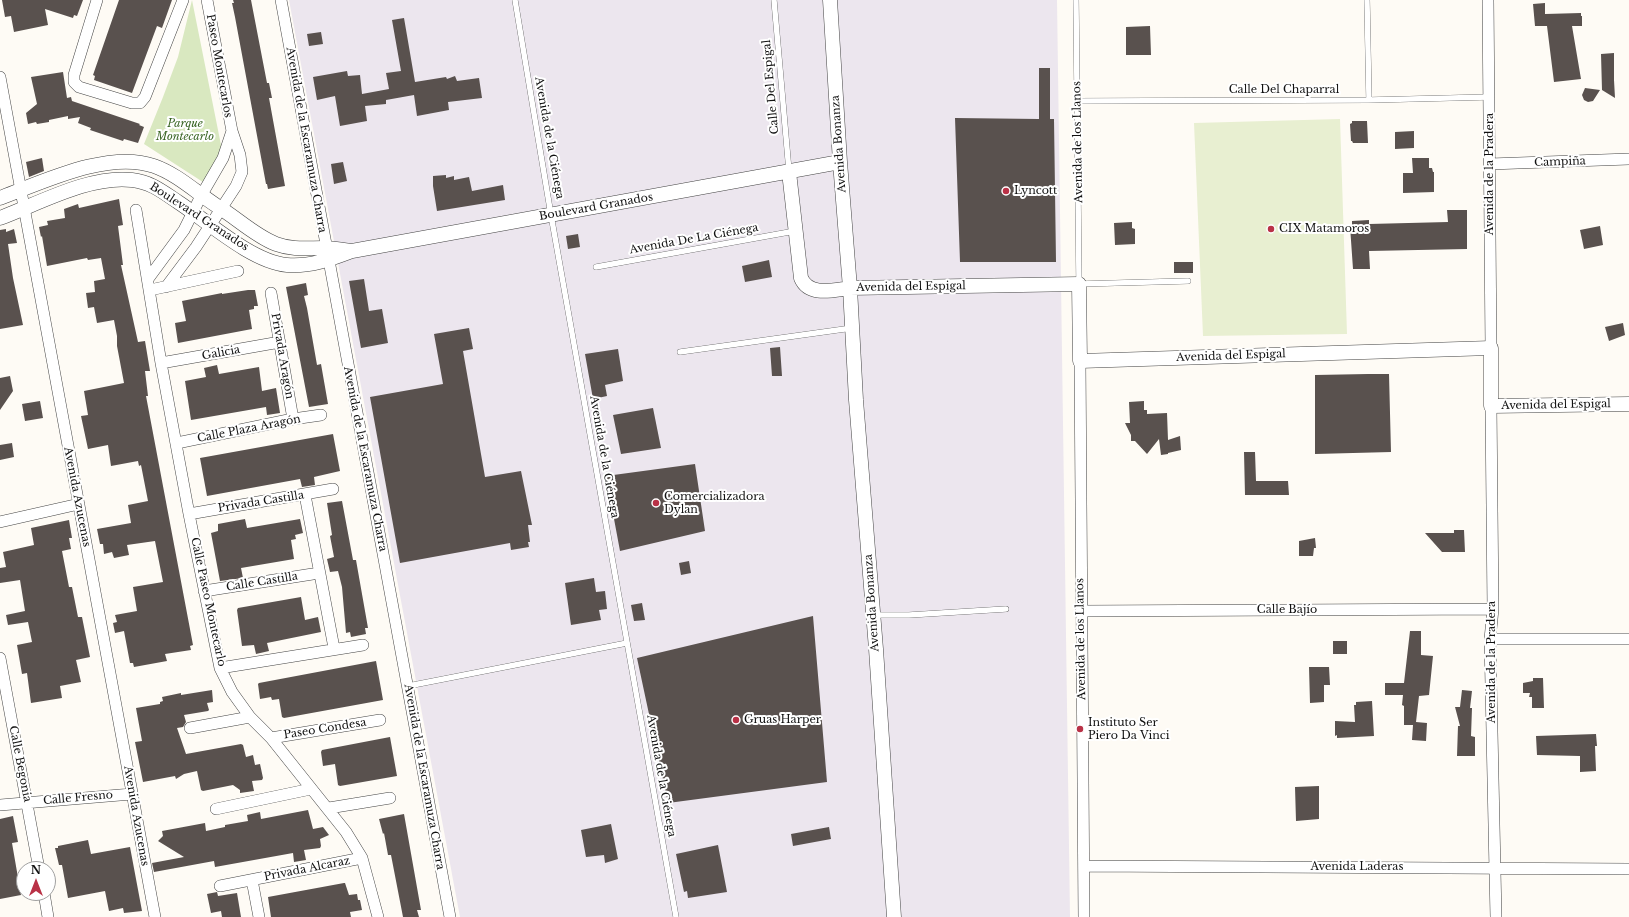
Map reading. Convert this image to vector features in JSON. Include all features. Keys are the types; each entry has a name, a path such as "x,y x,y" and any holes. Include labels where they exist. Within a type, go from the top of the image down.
{"street":[{"path":"97,0 74,75 74,82 79,87 132,103 140,102 145,97 183,0"},
{"name":"Paseo Montecarlos","path":"166,287 196,247 236,186 242,172 240,155 232,131 207,0"},
{"name":"Avenida de la Escaramuza Charra","path":"281,0 450,917"},
{"name":"Avenida Bonanza","path":"830,0 840,162 850,288 856,400 873,615 893,917"},
{"name":"Avenida de la Pradera","path":"1488,0 1491,348"},
{"name":"Avenida Azucenas","path":"0,77 155,917"},
{"name":"Paseo Montecarlos","path":"149,285 184,230 192,211 223,158 232,131"},
{"name":"Campiña","path":"1490,164 1629,159"},
{"name":"Boulevard Granados","path":"0,198 78,170 107,162 137,161 155,166 178,179 255,232 276,244 327,254 352,251 840,162"},
{"path":"789,172 801,278 804,284 811,289 818,291 850,288"},
{"name":"Boulevard Granados","path":"0,218 84,185 106,179 132,180 152,184 243,247 270,261 286,265 303,265 327,254"},
{"name":"Calle Paseo Montecarlo","path":"136,210 161,363 220,668 232,692 250,717 270,738 346,832 362,858 378,917"},
{"path":"149,285 166,287 238,271"},
{"path":"1079,284 1080,361"},
{"name":"Avenida del Espigal","path":"850,288 1079,284"},
{"name":"Privada Aragón","path":"271,293 293,419"},
{"name":"Galicia","path":"161,363 280,342"},
{"name":"Avenida del Espigal","path":"1080,361 1491,348 1491,406 1629,404"},
{"name":"Avenida de los Llanos","path":"1080,361 1084,917"},
{"name":"Avenida de la Pradera","path":"1491,406 1493,610 1490,639 1496,917"},
{"name":"Calle Plaza Aragón","path":"177,443 293,419 321,415"},
{"name":"Privada Castilla","path":"189,514 333,489"},
{"path":"305,495 334,648"},
{"path":"0,522 79,504"},
{"name":"Calle Castilla","path":"204,591 319,573"},
{"name":"Calle Bajío","path":"1081,611 1493,610"},
{"path":"1490,639 1629,639"},
{"path":"220,668 363,644"},
{"name":"Calle Begonia","path":"0,658 38,861"},
{"path":"190,728 250,717"},
{"name":"Paseo Condesa","path":"270,738 380,720"},
{"path":"216,809 311,789"},
{"name":"Calle Fresno","path":"0,805 132,794"},
{"path":"328,808 390,798"},
{"name":"Privada Alcaraz","path":"220,886 362,858"},
{"name":"Avenida Laderas","path":"1084,866 1629,869"},
{"name":"Privada Alcaraz","path":"252,880 259,917"},
{"path":"45,901 48,917"}],"lane":[{"name":"Avenida de la Ciénega","path":"515,0 676,917"},
{"name":"Calle Del Espigal","path":"774,0 789,172"},
{"name":"Avenida de los Llanos","path":"1076,0 1079,284"},
{"path":"1367,0 1368,100"},
{"name":"Calle Del Chaparral","path":"1077,101 1368,100 1490,97"},
{"name":"Avenida De La Ciénega","path":"596,267 796,231"},
{"path":"1079,284 1188,281"},
{"path":"680,352 852,328"},
{"path":"873,615 909,615 1006,609"},
{"path":"408,686 627,643"}],"shaded area":[{"path":"289,0 1057,0 1070,917 460,917"}],"green space":[{"name":"Parque Montecarlo","path":"192,0 223,155 206,184 144,144 178,57"},
{"name":"CIX Matamoros","path":"1340,119 1347,334 1203,336 1194,123"}],"building":[{"path":"2,0 83,0 77,16 74,15 73,18 45,9 48,25 14,32 11,16 5,17"},
{"path":"119,0 172,0 162,28 157,26 132,93 94,80 95,76 93,75"},
{"path":"233,0 251,0 267,83 269,83 272,98 269,98 285,186 268,189 266,184 232,3 234,3"},
{"path":"1545,3 1545,14 1581,13 1582,26 1572,26 1581,79 1554,82 1547,26 1535,26 1533,4"},
{"path":"404,18 415,82 446,77 447,79 455,76 457,81 479,78 482,98 448,102 449,110 417,116 414,95 386,100 386,104 365,106 367,121 340,126 335,96 317,100 313,77 347,71 348,76 360,75 362,94 389,89 386,73 401,71 392,20"},
{"path":"1150,26 1151,55 1126,55 1126,27"},
{"path":"321,32 323,44 309,46 307,34"},
{"path":"1614,53 1615,98 1602,90 1601,54"},
{"name":"Lyncott","path":"1039,68 1050,68 1050,119 1054,119 1056,262 960,262 955,118 1039,119"},
{"path":"63,72 67,98 71,97 72,101 140,124 139,125 144,127 138,143 124,139 123,141 90,130 91,128 78,123 80,117 68,119 68,116 49,120 49,122 37,124 36,122 28,124 26,113 37,104 31,77"},
{"path":"1585,88 1600,90 1593,101 1588,102 1584,100 1582,95"},
{"path":"1352,121 1367,121 1368,143 1353,143 1351,141 1350,124"},
{"path":"1414,131 1414,148 1395,149 1395,132"},
{"path":"42,158 44,171 29,177 26,162"},
{"path":"1412,158 1429,158 1429,168 1432,168 1434,172 1434,192 1403,193 1403,173 1413,173"},
{"path":"343,162 347,181 334,184 331,164"},
{"path":"446,175 446,178 454,176 454,180 469,177 472,191 503,185 505,200 437,211 433,176"},
{"path":"119,199 123,225 118,226 123,265 121,265 138,342 145,341 150,371 145,371 148,396 146,396 193,645 190,646 191,650 165,654 167,661 134,667 133,663 130,663 124,631 115,633 113,623 117,622 115,615 137,611 133,587 163,582 155,541 127,545 129,555 114,558 112,552 104,554 103,544 100,544 97,529 131,523 128,505 148,501 141,465 139,466 138,461 111,466 108,445 88,449 81,416 88,415 84,391 124,383 114,320 97,323 94,307 88,308 86,293 95,292 94,281 105,279 101,258 88,260 87,258 47,266 39,227 48,225 47,221 65,218 64,209 78,204 79,208"},
{"path":"1447,210 1467,210 1467,249 1369,251 1370,269 1353,269 1350,226 1352,226 1352,221 1369,220 1369,224 1448,222"},
{"path":"1132,222 1132,228 1135,229 1135,244 1115,245 1114,223"},
{"path":"1600,226 1603,245 1584,249 1580,230"},
{"path":"6,229 6,232 14,229 17,243 8,244 13,278 23,325 0,329 0,230"},
{"path":"578,234 580,247 568,249 566,236"},
{"path":"769,260 772,277 745,282 742,266"},
{"path":"1174,262 1193,262 1193,273 1174,273"},
{"path":"364,279 369,311 382,309 388,343 361,348 349,281"},
{"path":"306,283 308,295 304,296 317,365 321,364 328,404 309,407 286,287"},
{"path":"255,290 258,306 254,306 254,309 249,310 252,329 178,343 175,323 186,321 182,301 222,293"},
{"path":"1623,323 1625,335 1609,341 1605,327"},
{"path":"469,328 473,349 463,351 485,477 521,471 532,525 528,525 530,542 528,542 529,547 511,550 510,543 400,563 370,397 443,384 434,334"},
{"path":"780,347 782,376 772,376 770,348"},
{"path":"618,349 623,381 605,385 607,396 593,399 585,354"},
{"path":"217,365 219,374 259,367 262,391 276,388 280,413 267,415 266,407 191,420 185,381 206,377 204,368"},
{"path":"1389,374 1391,452 1315,454 1315,375"},
{"path":"10,376 13,391 0,410 0,378"},
{"path":"40,401 43,418 25,421 22,404"},
{"path":"1144,401 1144,410 1147,410 1147,414 1167,413 1168,440 1180,436 1181,450 1161,455 1159,439 1147,454 1135,441 1131,441 1131,435 1125,423 1130,423 1129,402"},
{"path":"653,408 661,448 621,454 613,415"},
{"path":"333,434 340,471 314,477 315,485 302,487 300,479 207,496 200,458"},
{"path":"12,443 14,457 0,460 0,445"},
{"path":"1244,452 1255,452 1256,481 1288,481 1289,495 1245,495"},
{"name":"Comercializadora Dylan","path":"695,464 705,531 620,551 606,476"},
{"path":"342,501 353,560 356,560 368,628 365,628 366,634 351,637 350,632 346,633 342,587 338,571 330,572 327,559 334,557 330,536 332,535 327,503"},
{"path":"245,519 247,528 300,519 303,533 295,535 296,539 291,540 294,559 241,568 243,578 220,581 211,533 218,531 218,524"},
{"path":"69,520 72,538 69,538 71,549 62,551 69,587 72,587 78,617 82,617 90,657 76,660 81,682 60,686 62,698 31,703 27,673 22,674 17,645 32,642 28,622 8,625 6,615 25,611 20,580 0,583 0,568 6,567 3,552 34,545 31,528"},
{"path":"1454,530 1464,530 1465,552 1442,552 1425,533 1454,533"},
{"path":"1315,538 1316,548 1314,548 1313,556 1299,556 1299,541"},
{"path":"689,561 691,573 681,575 679,563"},
{"path":"594,578 596,592 605,591 607,609 599,610 601,620 571,625 565,583"},
{"path":"301,597 305,620 318,617 321,632 267,643 269,651 256,654 254,645 242,646 237,610 238,608"},
{"path":"642,603 645,620 634,621 631,605"},
{"name":"Gruas Harper","path":"813,616 827,782 668,803 637,658"},
{"path":"1410,631 1421,631 1421,655 1433,656 1429,695 1419,696 1416,722 1427,723 1426,741 1412,740 1413,725 1404,725 1404,706 1402,705 1403,695 1385,695 1385,683 1404,683"},
{"path":"1333,641 1347,641 1347,654 1333,654"},
{"path":"376,661 383,700 284,718 282,717 279,699 272,700 271,697 260,699 259,683"},
{"path":"1309,667 1329,667 1330,685 1324,685 1324,702 1310,703"},
{"path":"1533,678 1543,678 1544,708 1532,708 1532,697 1529,697 1530,693 1523,693 1523,683 1533,681"},
{"path":"212,690 213,702 207,703 209,710 184,715 186,722 183,727 177,728 186,754 241,744 243,745 246,757 253,755 255,765 260,764 263,778 262,780 252,781 254,791 240,793 240,790 233,785 203,791 201,790 197,771 184,774 176,779 175,776 143,782 135,742 142,741 136,708 160,704 160,702 163,701 162,697 181,693 181,695"},
{"path":"1462,690 1472,691 1470,708 1472,708 1471,736 1475,737 1475,756 1457,756 1458,726 1460,726 1455,707 1460,707"},
{"path":"1372,701 1374,736 1337,738 1337,735 1335,736 1335,721 1355,722 1354,705 1356,705 1356,702"},
{"path":"1596,734 1596,771 1580,772 1580,756 1537,755 1536,736"},
{"path":"390,737 397,776 340,786 338,785 335,764 323,766 322,750"},
{"path":"1319,786 1319,819 1296,821 1295,787"},
{"path":"308,810 313,829 323,827 329,835 320,839 320,848 304,850 306,860 294,862 293,853 215,867 214,861 154,872 152,863 184,857 158,841 163,836 162,831 205,823 206,831 225,827 225,825 248,821 247,815 260,812 261,819"},
{"path":"404,814 421,910 417,910 419,917 403,917 391,855 388,855 384,833 383,834 379,819"},
{"path":"13,816 18,842 12,843 16,866 16,896 0,899 0,819"},
{"path":"611,824 618,859 605,863 604,855 586,857 581,830"},
{"path":"829,827 831,839 793,846 791,834"},
{"path":"88,840 91,854 130,847 142,911 124,913 123,908 109,911 105,891 68,898 62,865 59,865 55,848 58,848 58,846"},
{"path":"718,845 727,892 688,898 687,891 684,892 676,854"},
{"path":"345,883 349,895 357,894 362,910 350,912 351,917 271,917 268,897"},
{"path":"217,892 218,896 237,893 241,917 222,917 221,911 211,913 207,894"}],"place":[{"name":"Lyncott","path":"1006,191"},
{"name":"CIX Matamoros","path":"1271,229"},
{"name":"Comercializadora Dylan","path":"656,503"},
{"name":"Gruas Harper","path":"736,720"},
{"name":"Instituto Ser Piero Da Vinci","path":"1080,729"}]}
